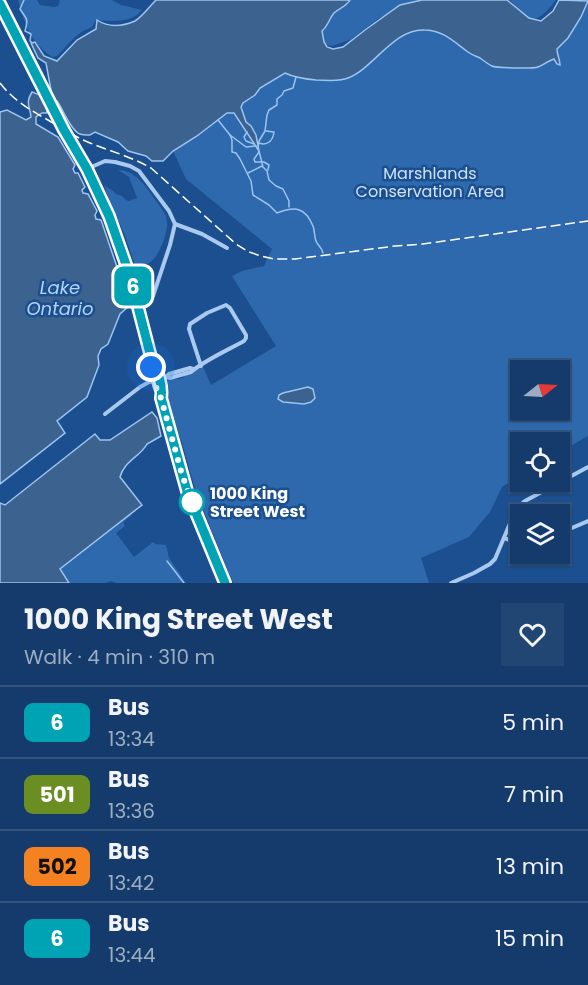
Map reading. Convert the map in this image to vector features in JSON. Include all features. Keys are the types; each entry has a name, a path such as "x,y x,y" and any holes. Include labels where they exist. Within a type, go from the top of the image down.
{"main road":[{"path":"0,4 87,169 116,232 152,361 156,366 158,394 187,491 225,583"}],"street":[{"path":"87,169 105,161 130,166 139,171 170,211 175,224 153,296 146,305 139,309"},
{"path":"175,224 202,234 227,248"},
{"path":"105,414 140,387 169,374 201,366 244,341 246,335 226,305 222,305 190,324 189,329 201,366"},
{"path":"451,583 474,573 495,559 514,514 525,501 588,467"},
{"path":"570,528 588,521"},
{"path":"504,538 510,540"}],"green space":[{"path":"18,0 37,0 40,5 54,7 58,6 60,0 112,0 121,5 142,10 127,20 96,20 92,27 75,37 57,56 52,57 33,39"},
{"path":"346,0 420,0 379,18 350,40 332,46 279,37"},
{"path":"510,0 556,0 538,18 533,18 528,17"},
{"name":"Marshlands Conservation Area","path":"588,1 588,436 570,446 570,432 510,432 510,482 502,487 490,512 469,537 421,558 429,583 233,583 196,492 164,383 183,378 203,367 211,385 276,346 232,276 264,266 272,249 186,179 173,151 255,95 260,88 285,73 302,78 348,78 357,74 399,38 410,32 421,29 441,33 470,54 493,66 524,69 537,68 554,59 557,64 557,49 568,38"},
{"path":"118,170 136,176 165,213 167,219 164,240 157,255 147,264 136,268 104,185 126,200 137,198 129,177"},
{"path":"131,514 123,522 125,526 116,533 134,557 153,542 166,545 169,558 186,583 116,583 111,581 69,583 60,570"}],"water":[{"name":"Lake Ontario","path":"156,0 350,0 334,13 322,31 327,47 333,49 343,47 400,5 422,0 507,0 529,18 541,21 553,11 559,0 588,1 568,38 557,49 560,65 554,59 535,68 492,66 443,34 424,30 413,31 393,42 357,73 344,79 312,80 285,73 260,88 241,107 246,122 256,135 259,151 234,113 227,113 173,151 163,161 152,161 146,156 128,151 118,142 95,132 90,135 80,134 70,124 57,101 52,101 47,105 47,113 36,117 36,124 58,137 75,165 73,169 75,173 78,173 85,187 82,190 83,193 88,194 97,211 96,219 101,220 118,270 116,275 120,276 129,306 120,314 108,344 101,349 98,356 99,365 87,397 57,421 65,433 0,484 0,112 7,110 26,120 31,117 28,102 32,92 45,96 51,90 46,63 38,58 31,43 35,42 44,56 57,61 77,40 96,29 97,20 111,25 130,23 140,17"},
{"path":"308,387 313,389 315,398 311,402 304,404 283,402 278,399 283,393"},
{"path":"152,412 157,418 161,436 147,444 125,467 120,477 142,505 60,569 69,583 0,583 0,503 5,505 95,434 100,440 110,440"}],"waterway":[{"path":"24,0 20,9 27,21 25,31 31,34 30,41 33,43"},
{"path":"258,148 265,131 269,110 277,105 277,99 284,91 293,88 296,77"},
{"path":"218,120 230,135 246,147 256,146"},
{"path":"259,143 267,143 272,138 274,132 266,131"},
{"path":"247,132 244,137 246,141 254,144"},
{"path":"230,135 232,152 236,153 240,159 251,181 253,195 277,213 294,209 307,215 323,253"},
{"path":"259,151 269,180 283,189 289,201 289,207"},
{"path":"259,152 254,159 255,162 264,162 269,165 268,170"},
{"path":"248,173 262,166"},
{"path":"167,561 184,583"}],"railway":[{"path":"0,83 22,104 74,135 151,168 236,244 261,256 274,259 295,259 588,221"}],"bus line":[{"name":"6","path":"0,4 64,130 87,169 116,232 152,361 156,366 162,392 161,398 187,491 225,583"}],"place":[{"name":"1000 King Street West","path":"192,502"}],"route":[{"path":"151,367 192,504 192,502"}]}
